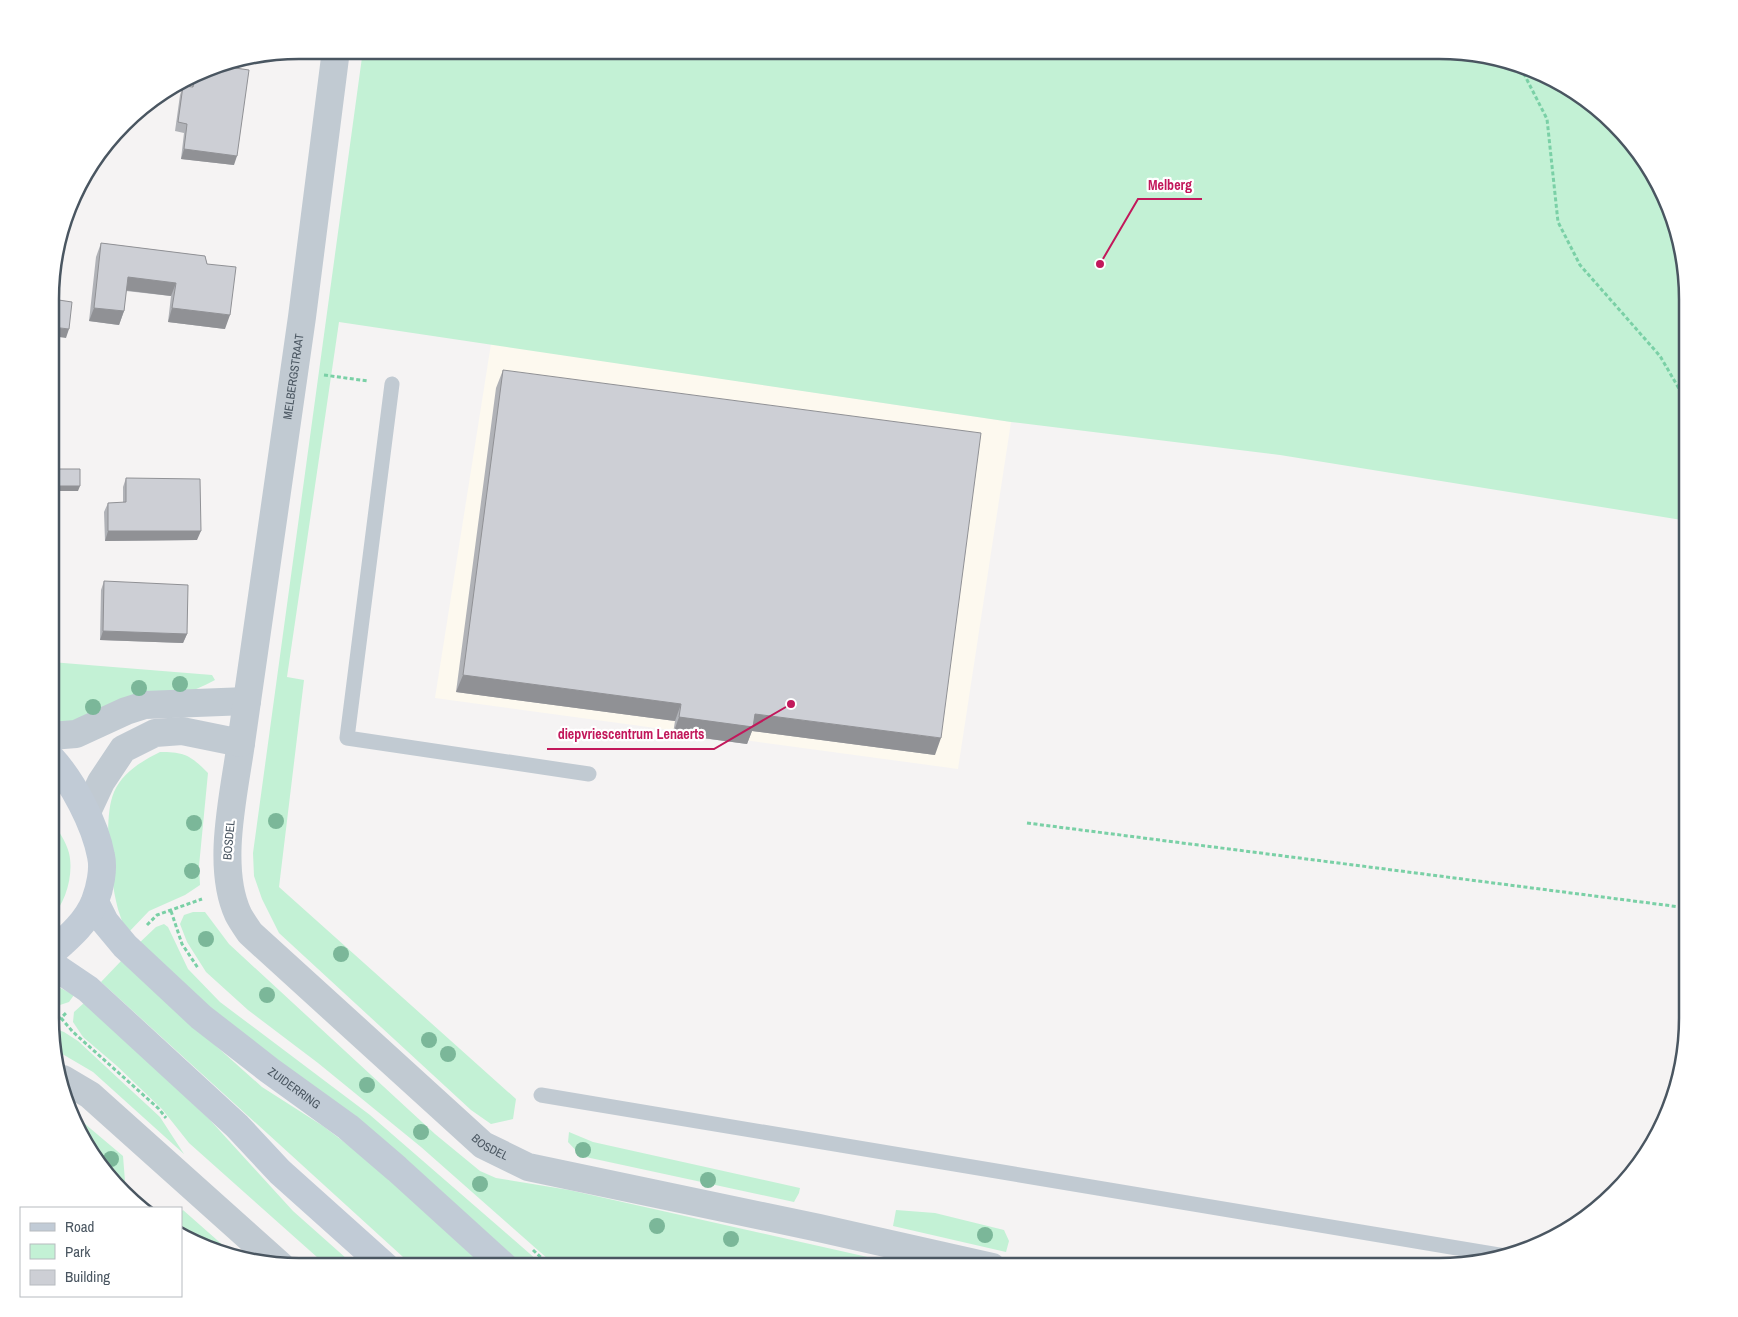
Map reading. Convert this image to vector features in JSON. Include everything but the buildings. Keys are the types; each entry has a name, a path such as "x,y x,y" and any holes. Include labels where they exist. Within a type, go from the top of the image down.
{"main road":[{"path":"59,767 87,812 101,857 101,878 95,902 81,924 59,946"},
{"name":"ZUIDERRING","path":"95,902 105,922 126,946 201,1017 269,1070 348,1127 495,1258"},
{"path":"59,969 88,989 237,1126 280,1172 377,1258"}],"street":[{"name":"MELBERGSTRAAT","path":"246,702 294,371 335,59"},
{"path":"59,735 76,734 126,711 145,705 246,702"},
{"name":"BOSDEL","path":"246,702 228,840 227,868 231,894 238,915 250,933 483,1145 528,1167 952,1258"},
{"path":"87,812 101,782 123,749 155,733 182,731 241,743"},
{"path":"68,1082 90,1096 270,1256"}],"lane":[{"path":"392,384 347,738 590,774"},
{"path":"541,1096 1489,1253"}],"path":[{"path":"1524,74 1547,119 1558,222 1580,265 1660,356 1679,389"},
{"path":"294,371 392,384"},
{"path":"1026,823 1679,907"},
{"path":"171,911 208,896"}],"shaded area":[{"path":"491,344 1011,422 958,769 435,698"}],"green space":[{"path":"362,59 1455,59 1486,63 1516,71 1545,83 1573,99 1598,118 1620,140 1639,165 1655,193 1667,222 1675,252 1679,283 1679,520 1280,455 1011,422 339,322 287,677 304,680 279,887 516,1099 513,1119 491,1124 471,1110 279,933 262,899 254,876 253,853"},
{"path":"59,663 212,675 215,680 161,701 59,725"},
{"path":"160,752 187,756 208,773 199,866 200,885 185,895 149,911 127,934 119,913 112,876 108,831 111,803 114,792 122,779 140,763"},
{"path":"59,832 68,849 70,861 68,888 59,907"},
{"path":"193,912 205,912 229,944 435,1134 480,1171 496,1178 569,1190 872,1258 547,1258 421,1147 318,1063 248,1010 206,972 187,942 180,924 184,915"},
{"path":"164,924 168,927 188,969 220,1002 370,1115 535,1258 515,1258 371,1130 277,1066 136,946 156,927"},
{"path":"121,961 262,1087 323,1126 385,1173 480,1258 404,1258 101,982"},
{"path":"59,987 74,995 69,1002 59,1005"},
{"path":"84,1003 130,1044 210,1120 293,1211 346,1258 318,1258 189,1143 162,1109 83,1037 73,1022 74,1012"},
{"path":"59,1030 78,1041 160,1117 184,1154 93,1072 62,1054"},
{"path":"82,1121 123,1156 125,1181 123,1182 118,1177 99,1152"},
{"path":"569,1132 593,1142 800,1188 799,1193 794,1202 581,1156 568,1142"},
{"path":"183,1210 225,1247 182,1228"},
{"path":"896,1210 935,1213 1004,1230 1009,1241 1006,1252 893,1226"}],"place":[{"name":"Melberg","path":"1100,264"},
{"name":"diepvriescentrum Lenaerts","path":"791,704"}]}
